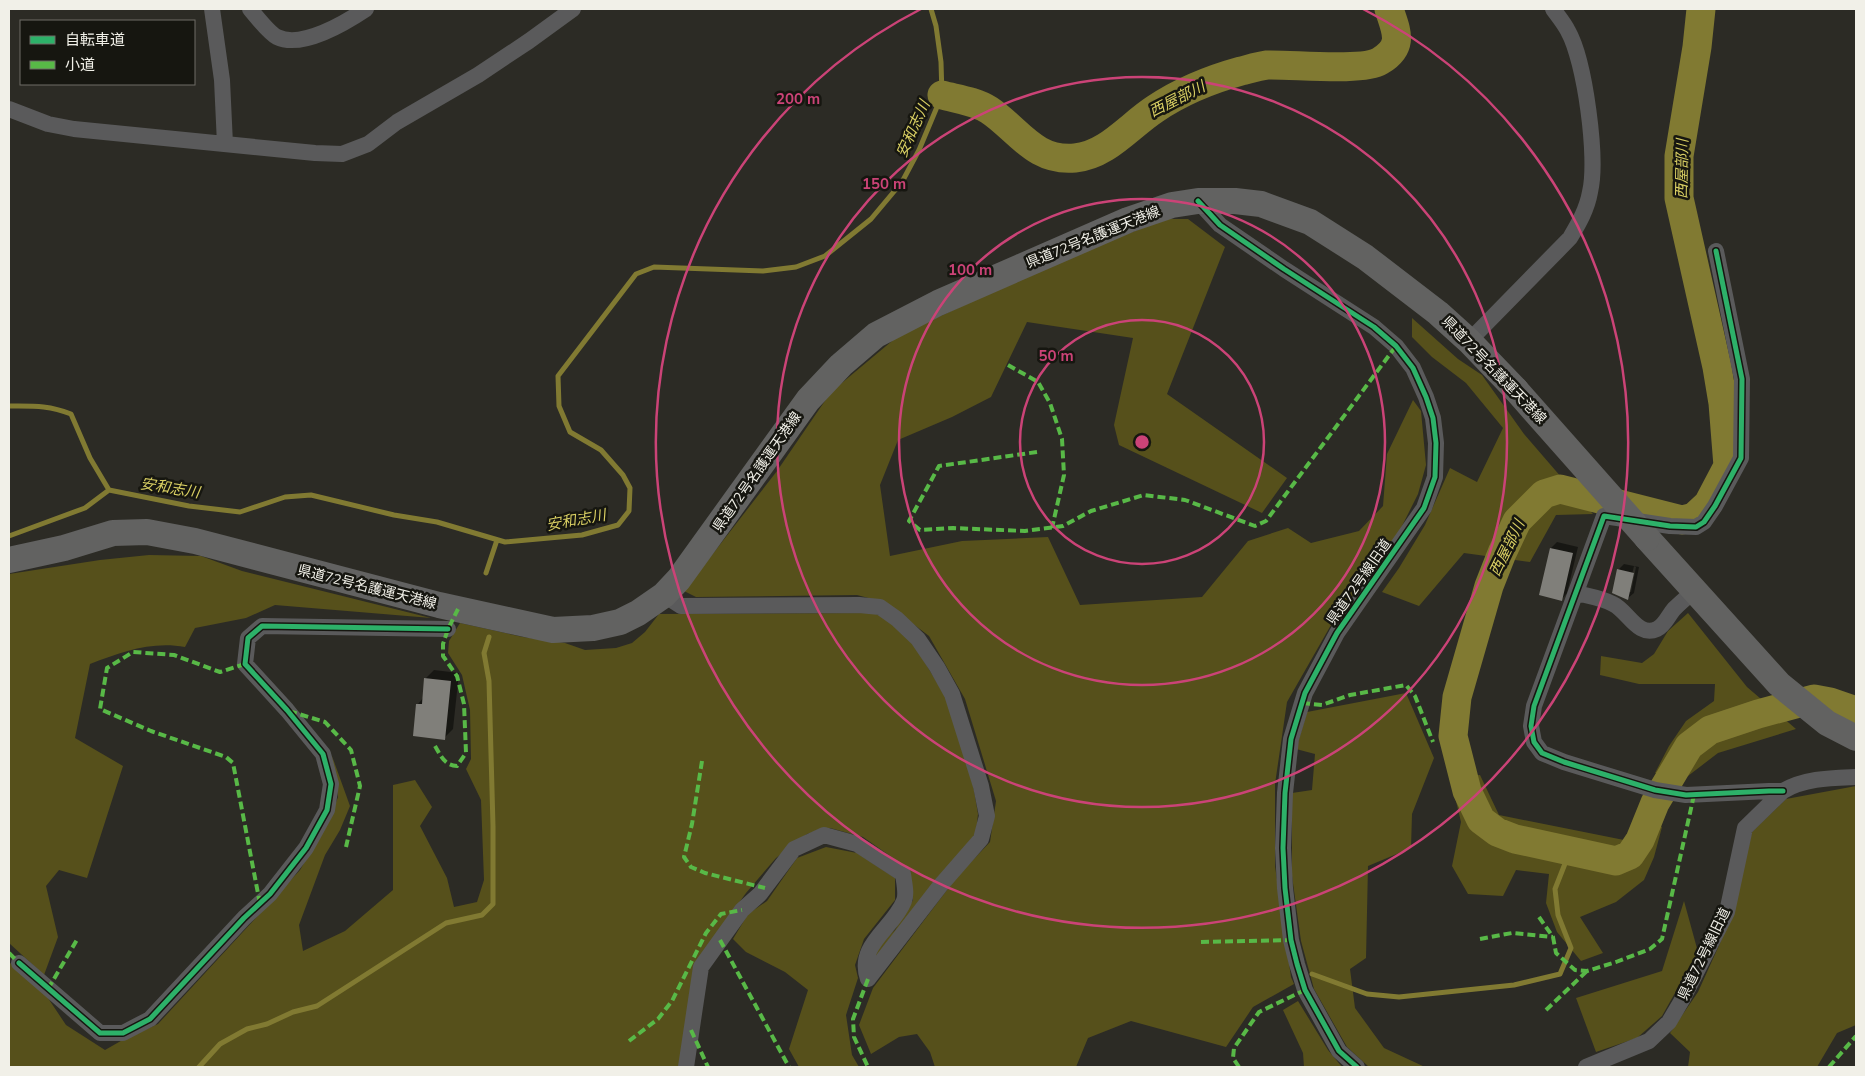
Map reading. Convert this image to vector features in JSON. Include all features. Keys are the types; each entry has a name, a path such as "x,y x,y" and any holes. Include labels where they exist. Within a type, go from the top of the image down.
{"main road":[{"name":"県道72号名護運天港線","path":"9,560 64,548 113,534 148,532 195,541 449,607 553,630 593,628 620,622 664,595 679,580 808,400 841,365 876,335 938,303 1128,220 1172,205 1198,201 1235,201 1261,204 1310,222 1366,257 1438,313 1469,341 1516,390 1770,675 1814,714 1848,734"}],"street":[{"path":"212,9 222,80 225,144"},
{"path":"250,9 276,36 294,40 334,29 366,9"},
{"path":"9,109 48,124 74,129 342,154 368,144 397,122 478,75 573,9"},
{"path":"1469,341 1570,238 1582,219 1590,192 1594,165 1581,68 1568,32 1553,9"},
{"name":"県道72号線旧道","path":"1198,201 1220,225 1284,270 1374,327 1396,346 1413,368 1433,418 1436,443 1435,477 1424,508 1337,634 1305,693 1291,739 1285,793 1283,848 1291,940 1305,990 1339,1051 1357,1067"},
{"path":"1716,251 1742,379 1741,458 1704,522 1696,527 1670,526 1604,516 1534,706 1531,726 1534,742 1542,753 1564,762 1655,790 1686,795 1783,792"},
{"path":"1576,593 1612,603 1643,630 1648,631 1657,629 1664,624 1673,610 1694,591"},
{"path":"664,595 681,606 859,605 880,608 897,619 918,639 952,694 981,786 987,816 981,839 940,886 868,979 864,969 870,947 891,922 905,900 903,874 857,844 824,835 794,849 760,894 742,910 701,967 686,1067"},
{"path":"18,963 100,1033 123,1033 150,1019 244,918 270,894 306,848 327,810 331,784 323,754 287,710 245,664 248,638 262,626 448,628"},
{"name":"県道72号線旧道","path":"1586,1067 1649,1041 1668,1022 1682,1000 1727,912 1745,828 1783,792 1796,785 1826,778 1856,777"}],"shaded area":[{"path":"1166,219 1188,219 1225,247 1167,394 1287,478 1262,513 1119,445 1114,425 1133,338 1027,322 991,397 952,417 898,440 880,485 890,556 962,541 1048,537 1080,605 1202,597 1248,541 1288,528 1311,543 1359,531 1383,506 1387,454 1413,400 1421,411 1426,465 1418,494 1397,536 1331,625 1287,702 1275,784 1275,866 1291,977 1294,984 1253,1007 1226,1047 1131,1021 1088,1038 1076,1067 935,1067 930,1052 917,1034 899,1037 871,1054 859,1025 873,988 956,878 990,842 996,801 965,699 929,636 884,602 857,595 696,597 684,591 777,471 831,392 898,336 1058,261"},
{"path":"1412,318 1458,359 1482,375 1524,434 1593,514 1556,515 1530,562 1464,553 1419,606 1382,592 1425,525 1450,468 1477,482 1503,428 1466,383 1432,357 1412,337"},
{"path":"149,555 201,556 242,571 431,618 275,605 246,618 195,628 185,647 160,645 148,647 125,652 90,664 75,738 123,766 87,878 59,870 46,886 58,937 44,975 9,943 9,574 100,560"},
{"path":"873,613 884,617 911,640 946,697 973,784 978,814 976,833 870,967 872,951 895,930 913,900 910,870 863,837 830,828 807,834 776,858 746,893 712,940 680,1067 9,1067 9,962 46,995 66,1025 105,1050 126,1038 158,1024 300,870 330,818 338,797 332,756 350,806 340,830 325,855 299,925 303,951 345,931 393,890 393,785 415,780 432,807 420,826 447,878 454,907 477,902 484,880 481,800 466,769 471,759 470,710 462,675 448,653 449,641 460,623 523,637 565,643 585,650 616,648 632,643 645,632 659,614"},
{"path":"1688,613 1747,687 1796,729 1718,753 1688,776 1655,773 1669,746 1686,721 1714,701 1715,684 1639,684 1600,675 1601,656 1642,663 1654,654 1668,631"},
{"path":"1406,693 1434,758 1412,814 1411,848 1368,866 1366,958 1350,969 1355,1008 1384,1048 1425,1067 1369,1067 1347,1047 1314,989 1301,941 1292,876 1292,793 1312,790 1315,754 1296,749 1307,712"},
{"path":"1480,775 1499,815 1629,841 1644,815 1662,827 1654,857 1644,880 1616,902 1580,917 1603,953 1581,961 1557,932 1546,903 1549,874 1516,870 1503,896 1468,894 1452,866 1461,822 1450,776"},
{"path":"1856,786 1856,1025 1837,1033 1817,1067 1688,1067 1690,1052 1670,1033 1698,992 1730,921 1752,832 1786,799"},
{"path":"826,847 857,853 895,878 895,900 864,939 855,965 858,978 846,1015 852,1055 859,1067 799,1067 789,1049 808,990 785,972 746,952 733,939 748,914 767,901 797,858"},
{"path":"1684,901 1698,952 1662,1016 1637,1038 1596,1052 1576,998 1662,971"},
{"path":"1298,1001 1328,1050 1342,1067 1304,1067 1303,1053 1283,1010"}],"building":[{"path":"1550,548 1573,553 1562,601 1539,595"},
{"path":"1617,569 1634,573 1628,600 1612,593"},
{"path":"424,678 451,681 445,740 413,736 416,704 422,704"}],"waterway":[{"name":"安和志川","path":"9,406 33,406 71,414 90,458 109,490 189,506 240,512 285,497 311,495 394,515 437,522 505,542 582,535 618,525 629,511 630,488 623,475 601,450 570,432 559,406 558,376 636,274 654,267 763,271 796,267 825,256 871,219 902,182 919,150 942,95 941,62 936,26 931,9"},
{"name":"西屋部川","path":"942,95 972,102 984,107 1037,150 1048,155 1061,158 1087,156 1108,146 1145,116 1175,97 1230,74 1267,65 1343,67 1371,64 1380,61 1393,50 1396,44 1396,31 1389,9"},
{"name":"西屋部川","path":"1701,9 1697,47 1679,156 1679,198 1717,367 1723,403 1728,466 1708,504 1694,517 1682,520 1560,489 1544,494 1517,521 1489,586 1457,697 1453,736 1467,791 1481,820 1497,832 1515,839 1616,861 1630,855 1640,840 1655,803 1689,746 1710,730 1758,714 1814,699 1830,702 1856,711"},
{"path":"9,536 85,508 109,490"},
{"path":"486,573 497,540"},
{"path":"199,1067 220,1044 247,1029 267,1024 293,1012 317,1006 446,923 482,915 493,904 489,681 484,653 489,637"},
{"path":"1312,974 1367,994 1399,997 1514,985 1560,974 1571,948 1558,915 1555,889 1570,851"}],"marked path":[{"path":"1037,452 939,466 909,521 920,530 953,528 1025,531 1063,526 1091,511 1144,495 1185,500 1255,526 1266,521 1396,346"},
{"path":"1008,365 1038,382 1050,403 1062,439 1064,475 1052,528"},
{"path":"435,746 443,759 449,764 457,766 466,753 464,704 457,676 443,656 443,644 458,609"},
{"path":"245,664 220,672 174,655 133,652 107,668 100,709 151,731 226,757 233,763 260,904"},
{"path":"1302,703 1322,705 1350,695 1406,685 1415,696 1433,742"},
{"path":"289,711 325,722 351,750 360,786 346,847"},
{"path":"702,761 692,824 684,857 691,867 705,873 765,888"},
{"path":"1539,917 1553,937 1556,953 1575,970 1587,971 1650,949 1662,939 1694,795"},
{"path":"629,1041 658,1019 672,1001 706,933 721,914 742,910"},
{"path":"1480,939 1512,933 1553,937"},
{"path":"48,989 78,938"},
{"path":"720,940 789,1067"},
{"path":"1201,942 1291,940"},
{"path":"9,953 19,963"},
{"path":"1546,1010 1587,971"},
{"path":"868,979 853,1019 854,1037 868,1067"},
{"path":"1239,1067 1233,1058 1234,1048 1259,1012 1305,990"},
{"path":"691,1030 708,1067"},
{"path":"1829,1067 1856,1036"}],"cycle path":[{"path":"1198,201 1220,225 1374,327 1396,346 1413,368 1433,418 1436,443 1435,477 1424,508 1337,633 1305,693 1291,739 1285,793 1283,848 1291,940 1305,990 1339,1051 1357,1067"},
{"path":"1716,251 1742,379 1741,458 1715,506 1704,522 1696,527 1670,526 1604,516 1534,706 1531,726 1534,742 1542,753 1564,762 1655,790 1686,795 1783,791"},
{"path":"19,963 100,1033 123,1033 150,1019 244,918 270,894 306,848 327,810 331,784 323,754 287,710 245,664 248,638 262,626 448,629"}]}
